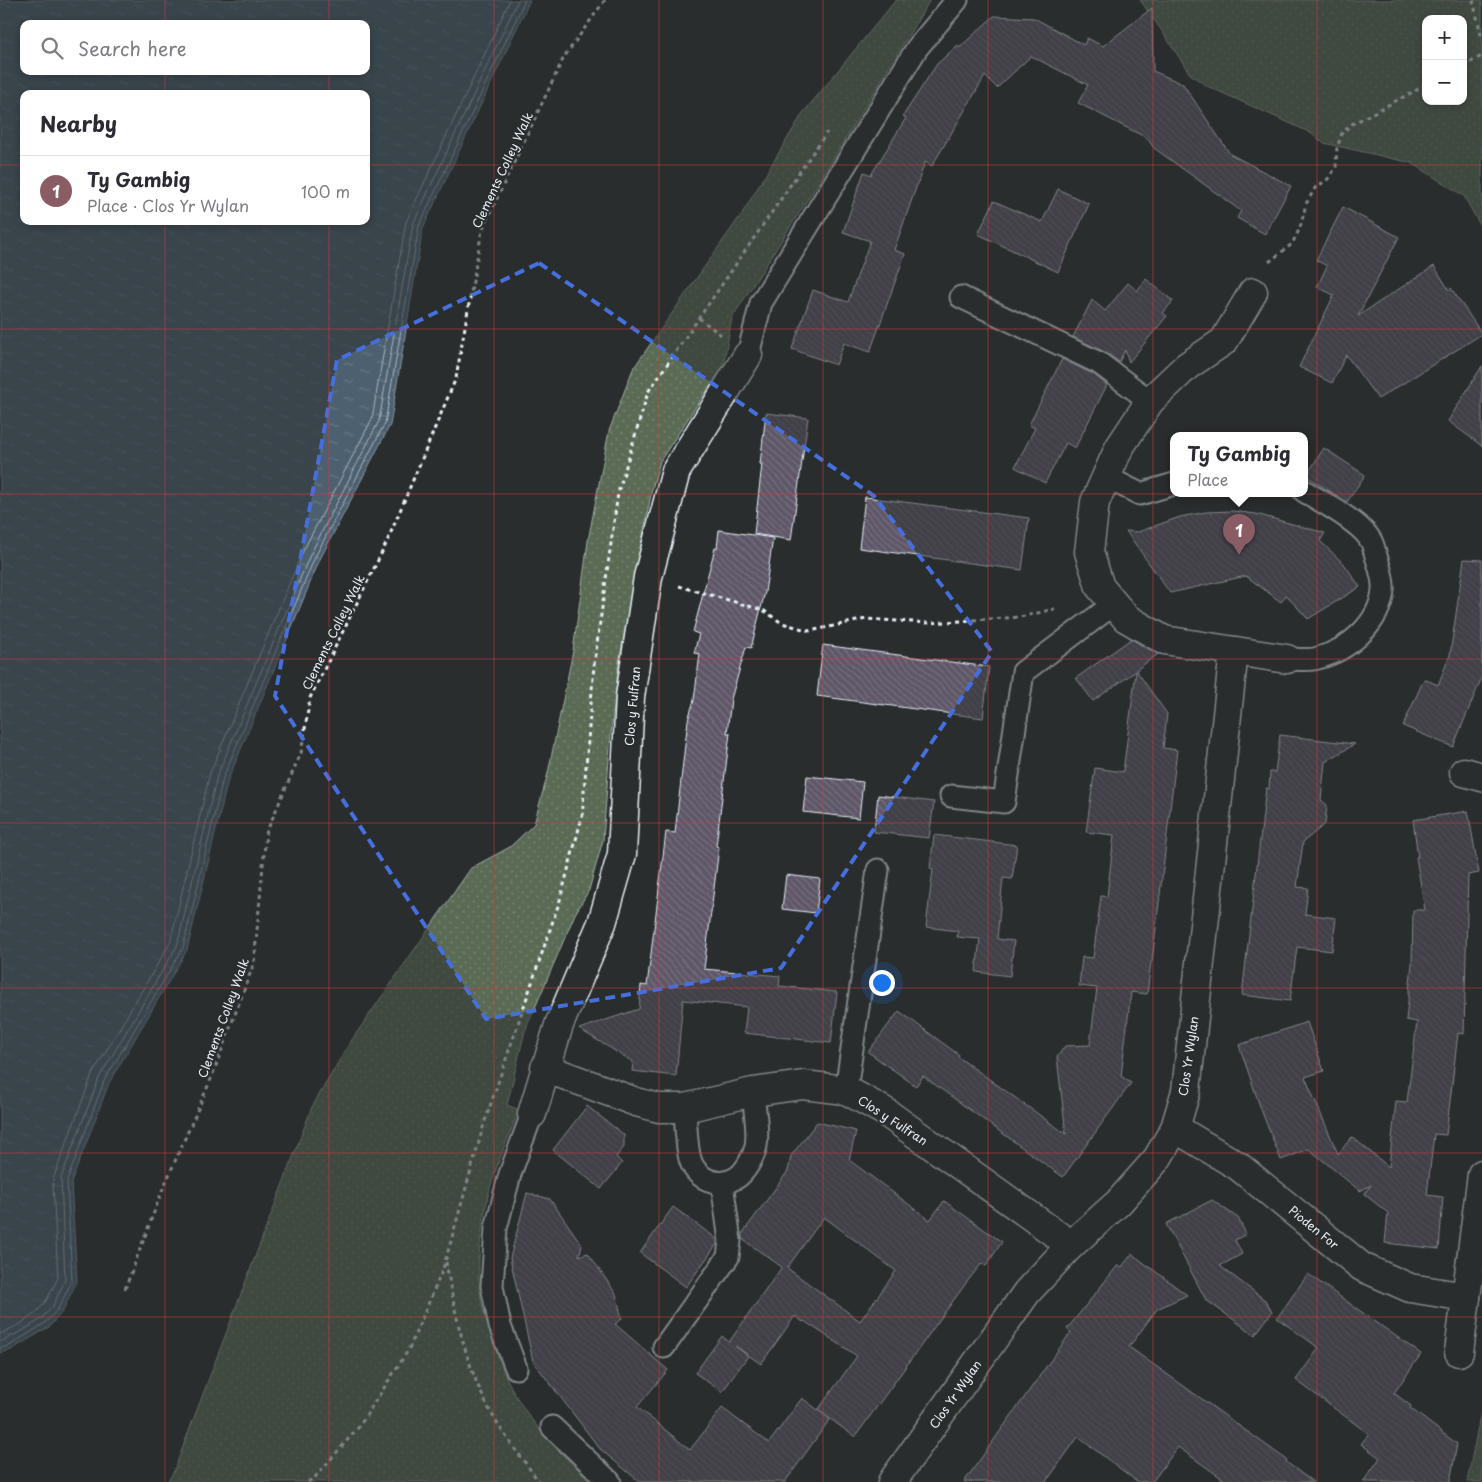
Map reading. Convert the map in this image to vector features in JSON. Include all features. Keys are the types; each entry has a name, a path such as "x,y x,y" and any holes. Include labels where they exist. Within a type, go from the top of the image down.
{"street":[{"path":"1253,292 1224,341 1187,366 1150,401 1119,448 1095,502 1089,552 1107,595 1126,618 1164,640 1287,659"},
{"name":"Clos y Fulfran","path":"532,1114 559,1025 602,923 622,854 630,697 648,577 676,471 748,355"},
{"name":"Clos Yr Wylan","path":"892,1482 1027,1292 1071,1245 1118,1203 1157,1159 1175,1128 1186,1091 1234,651"},
{"name":"Clos y Fulfran","path":"545,1068 636,1102 659,1108 684,1108 753,1092 804,1085 846,1090 884,1111 1071,1245"},
{"name":"Pioden For","path":"1175,1128 1238,1166 1362,1267 1410,1288 1466,1297"},
{"path":"1458,1352 1482,1174"}],"lane":[{"path":"748,355 761,303 917,48 957,0"},
{"path":"960,297 1099,363 1150,401"},
{"path":"1106,477 1140,494 1170,485"},
{"path":"1287,659 1316,659 1338,651 1369,625 1378,609 1383,589 1380,569 1371,540 1356,524 1308,493"},
{"path":"951,796 1004,802 1023,672 1107,595"},
{"path":"846,1090 878,870"},
{"path":"684,1108 690,1161 696,1171 708,1180 722,1183 737,1178 748,1164 756,1146 753,1092"},
{"name":"Clos y Fulfran","path":"516,1368 500,1326 492,1286 496,1228 510,1174 532,1114"},
{"path":"664,1347 728,1258 730,1241 722,1183"},
{"path":"552,1427 610,1482"}],"path":[{"name":"Clements Colley Walk","path":"125,1289 162,1191 211,1079 254,963 266,833 301,753 310,698 386,544 456,378 482,230 564,57 605,0"},
{"path":"1473,0 1482,40"},
{"path":"1467,64 1482,56"},
{"path":"1253,292 1241,285 1292,244 1300,228 1306,204 1315,188 1328,179 1336,167 1337,148 1342,133 1352,124 1422,87"},
{"path":"648,577 762,610 782,623 810,631 866,619 929,623 1020,617 1107,595"},
{"path":"446,1261 461,1335 478,1384 493,1416 539,1482"}],"highlighted area":[{"path":"539,263 874,496 992,652 781,968 486,1019 275,696 337,360"}],"green space":[{"path":"896,0 930,0 822,177 732,318 722,371 660,461 652,489 619,662 611,733 603,840 589,890 575,914 525,1031 507,1105 519,1110 499,1160 487,1198 480,1246 479,1282 484,1312 500,1361 513,1391 538,1428 570,1462 593,1482 167,1482 173,1473 312,1107 349,1044 471,868 510,847 534,824 548,773 573,651 588,541 609,431 633,369 743,212 803,113"},
{"path":"1140,0 1482,0 1482,229 1464,196 1412,163 1324,143 1309,132 1207,86 1190,74"},
{"path":"1482,1407 1482,1482 1467,1482"}],"water":[{"path":"0,0 530,0 423,228 390,425 320,559 228,780 187,950 109,1083 71,1183 77,1281 62,1312 49,1327 11,1350 0,1353"}],"building":[{"path":"1152,8 1153,71 1183,84 1230,154 1291,186 1265,234 1237,218 1241,211 1154,148 1147,138 1078,103 1088,85 1031,56 997,88 985,76 932,166 925,162 894,250 905,254 870,352 844,343 836,365 792,349 813,290 848,302 870,241 843,232 864,172 871,175 906,118 903,116 937,64 958,45 959,48 994,16 1034,18 1084,45 1087,38 1103,46"},
{"path":"1058,189 1089,204 1058,272 978,234 994,201 1042,222"},
{"path":"1343,207 1399,237 1358,316 1434,266 1449,290 1451,288 1482,334 1378,399 1346,355 1332,383 1299,367 1334,295 1317,287 1327,266 1316,260"},
{"path":"1146,279 1173,301 1163,313 1167,316 1129,362 1125,350 1119,362 1105,352 1073,337 1092,300 1105,311 1128,283 1137,291"},
{"path":"1062,359 1093,374 1107,385 1075,448 1066,443 1045,483 1015,467 1035,428 1029,425"},
{"path":"1482,366 1482,446 1448,421"},
{"path":"766,413 808,418 791,540 754,534"},
{"path":"1324,448 1365,475 1347,502 1308,477 1308,473"},
{"path":"865,497 1029,518 1022,570 859,548"},
{"path":"1232,511 1256,514 1325,533 1320,541 1345,565 1360,587 1308,619 1286,595 1281,602 1246,576 1170,593 1126,531 1138,532 1180,517 1206,512"},
{"path":"719,530 773,538 765,592 751,648 746,647 731,699 727,733 730,733 716,846 719,847 704,969 780,976 779,986 837,992 831,1043 744,1033 747,1007 683,1000 676,1076 632,1071 633,1062 579,1029 639,1009 641,985 647,986 666,832 675,833 688,720 694,700 700,654 694,653 699,634 693,632 715,548 717,548"},
{"path":"1464,559 1482,560 1482,677 1453,747 1403,726 1424,679 1438,685 1450,655"},
{"path":"1131,639 1158,654 1136,670 1167,714 1163,748 1177,750 1152,962 1147,994 1131,992 1121,1076 1131,1083 1063,1177 923,1076 916,1086 868,1052 899,1011 959,1055 958,1057 1066,1134 1057,1057 1065,1046 1090,1045 1097,988 1079,986 1082,957 1093,958 1101,896 1107,897 1114,835 1086,832 1095,768 1123,772 1136,671 1093,701 1076,678"},
{"path":"823,645 989,667 983,718 817,696"},
{"path":"1280,735 1355,744 1325,762 1321,800 1327,805 1325,824 1303,842 1297,887 1308,888 1305,914 1336,918 1332,951 1297,947 1290,1001 1242,995 1266,788 1269,789 1270,772 1275,772"},
{"path":"807,776 863,782 859,818 803,812"},
{"path":"878,795 934,802 929,838 874,832"},
{"path":"1468,811 1479,873 1468,875 1464,1034 1458,1033 1446,1135 1434,1134 1427,1195 1443,1197 1439,1249 1385,1243 1388,1213 1364,1194 1371,1185 1360,1191 1309,1149 1281,1160 1239,1045 1307,1022 1324,1071 1305,1077 1338,1154 1352,1137 1389,1167 1396,1101 1407,1102 1417,1022 1406,1020 1412,964 1413,910 1425,910 1416,857 1418,857 1413,820"},
{"path":"934,835 1017,845 1012,879 1003,878 997,939 1014,941 1010,976 976,972 980,939 957,937 958,931 926,927 933,869 930,868"},
{"path":"786,875 820,879 816,913 782,909"},
{"path":"587,1106 624,1135 624,1147 616,1157 622,1163 601,1189 553,1150"},
{"path":"817,1122 856,1131 849,1160 930,1220 944,1201 1002,1242 986,1266 982,1263 966,1283 855,1437 818,1410 857,1356 795,1316 761,1364 735,1346 748,1356 722,1392 695,1373 722,1336 729,1342 782,1267 742,1239 742,1234 788,1171 791,1156","holes":["824,1217 896,1271 860,1321 787,1268"]},
{"path":"527,1193 550,1199 582,1245 579,1256 588,1253 616,1294 622,1319 615,1324 668,1370 637,1407 690,1450 722,1408 769,1443 802,1398 830,1419 785,1482 640,1482 600,1449 533,1361 510,1258"},
{"path":"1212,1200 1238,1218 1246,1234 1235,1240 1242,1254 1220,1266 1265,1300 1272,1312 1255,1335 1206,1300 1166,1224"},
{"path":"673,1207 717,1239 717,1244 686,1287 640,1253"},
{"path":"1132,1254 1187,1295 1157,1309 1129,1347 1287,1460 1286,1462 1313,1482 1227,1482 1178,1447 1152,1482 1138,1482 1078,1437 1046,1482 964,1482 1071,1332 1067,1329 1118,1265 1121,1268"},
{"path":"1308,1274 1421,1354 1394,1393 1411,1406 1410,1408 1457,1444 1450,1482 1363,1482 1380,1458 1361,1444 1369,1434 1296,1380 1319,1348 1277,1318"}],"place":[{"name":"Ty Gambig","path":"1239,555"}]}
